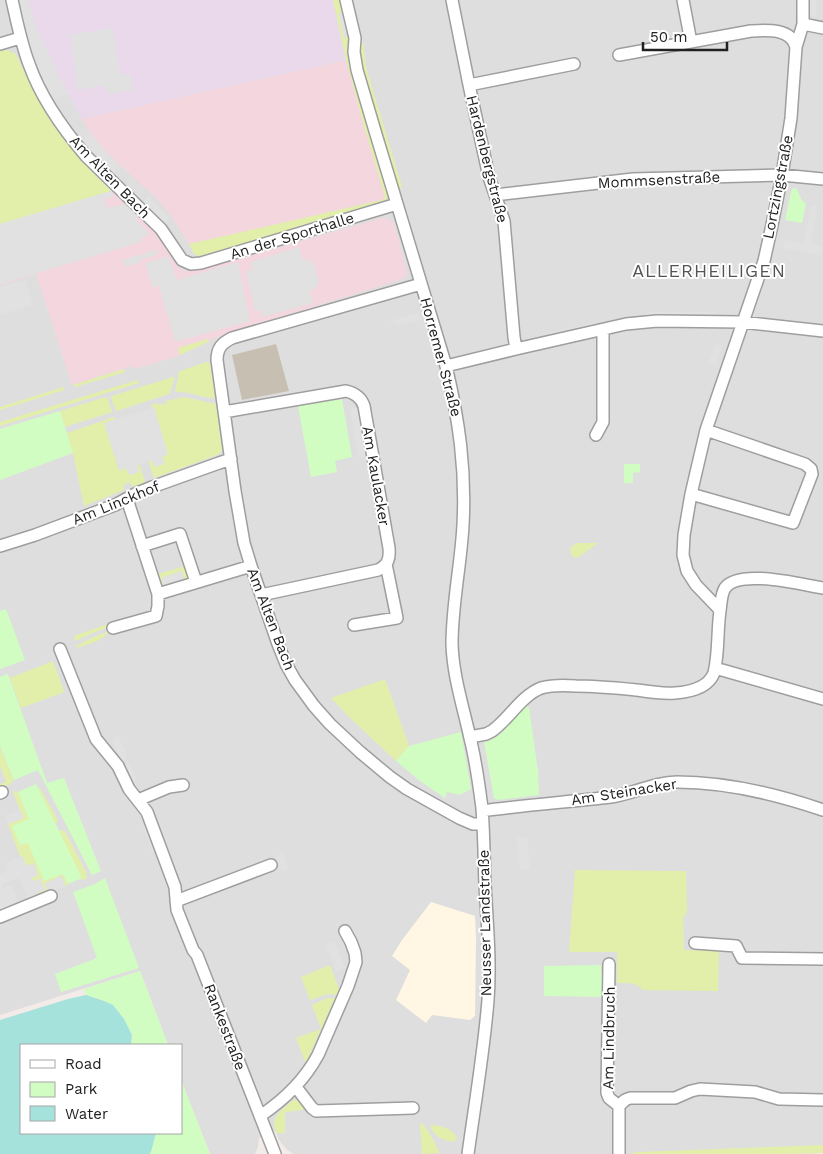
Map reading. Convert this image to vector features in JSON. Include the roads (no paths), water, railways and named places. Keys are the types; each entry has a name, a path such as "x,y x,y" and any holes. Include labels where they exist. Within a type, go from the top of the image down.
{"street":[{"name":"Am Alten Bach","path":"12,0 20,38 38,86 66,131 86,156 161,229 182,260 188,264"},
{"name":"Horremer Straße","path":"346,0 355,38 354,52 357,70 446,366 456,406 463,472 463,525 452,644 456,680 470,737 479,782 482,810"},
{"name":"Hardenbergstraße","path":"452,0 489,177 504,221 516,349"},
{"path":"683,0 691,42"},
{"name":"Lortzingstraße","path":"720,610 690,576 684,562 683,542 691,494 706,430 764,261 782,175 792,110 796,47 803,24 803,0"},
{"path":"803,24 823,28"},
{"path":"619,55 751,31 769,30 785,34 795,42 796,47"},
{"path":"0,44 20,38"},
{"path":"469,84 574,64"},
{"name":"Mommsenstraße","path":"495,195 633,178 782,175 823,179"},
{"name":"An der Sporthalle","path":"188,264 201,263 397,204"},
{"name":"Am Alten Bach","path":"421,284 232,338 219,349 217,360 241,528 251,566 278,644 295,680 330,724 374,764 407,789 460,818 473,824 482,824"},
{"path":"446,366 626,324 647,322 742,322 823,331"},
{"path":"596,435 603,422 603,330"},
{"name":"Am Kaulacker","path":"224,412 346,391 359,398 364,406 390,554 386,564"},
{"path":"691,494 793,523 812,474 809,466 802,463 706,430"},
{"name":"Am Linckhof","path":"0,546 116,505 140,492 185,474 231,459"},
{"path":"113,628 156,616 158,606 158,594 127,499"},
{"path":"142,546 180,534 196,582"},
{"path":"261,595 362,574 378,570 386,564 397,618 354,625"},
{"path":"158,594 251,566"},
{"path":"470,737 492,731 530,694 541,688 578,686 666,693 693,690 705,684 712,676 715,668 723,593 731,583 739,580 760,578 823,588"},
{"name":"Rankestraße","path":"60,649 96,739 118,766 129,789 147,812 175,887 177,910 193,950 197,955 275,1154"},
{"path":"715,668 823,699"},
{"name":"Am Steinacker","path":"482,810 612,797 660,784 677,782 766,793 823,810"},
{"path":"138,800 169,787 182,785"},
{"name":"Neusser Landstraße","path":"468,1154 488,999 488,936 482,810"},
{"path":"176,900 271,866"},
{"path":"0,916 51,896"},
{"path":"260,1116 296,1087 318,1055 354,972 355,953 345,931"},
{"path":"695,943 736,946 742,958 823,959"},
{"name":"Am Lindbruch","path":"610,964 607,1094 619,1106"},
{"path":"296,1087 316,1111 413,1108"},
{"name":"Am Lindbruch","path":"620,1154 619,1106 630,1098 675,1098 691,1091 700,1090 755,1092 779,1100 823,1100"}],"water":[{"path":"86,995 113,1005 124,1019 132,1035 131,1044 20,1044 20,1134 156,1134 149,1154 0,1154 0,1020"}],"district":[{"name":"ALLERHEILIGEN","path":"709,271"}]}
